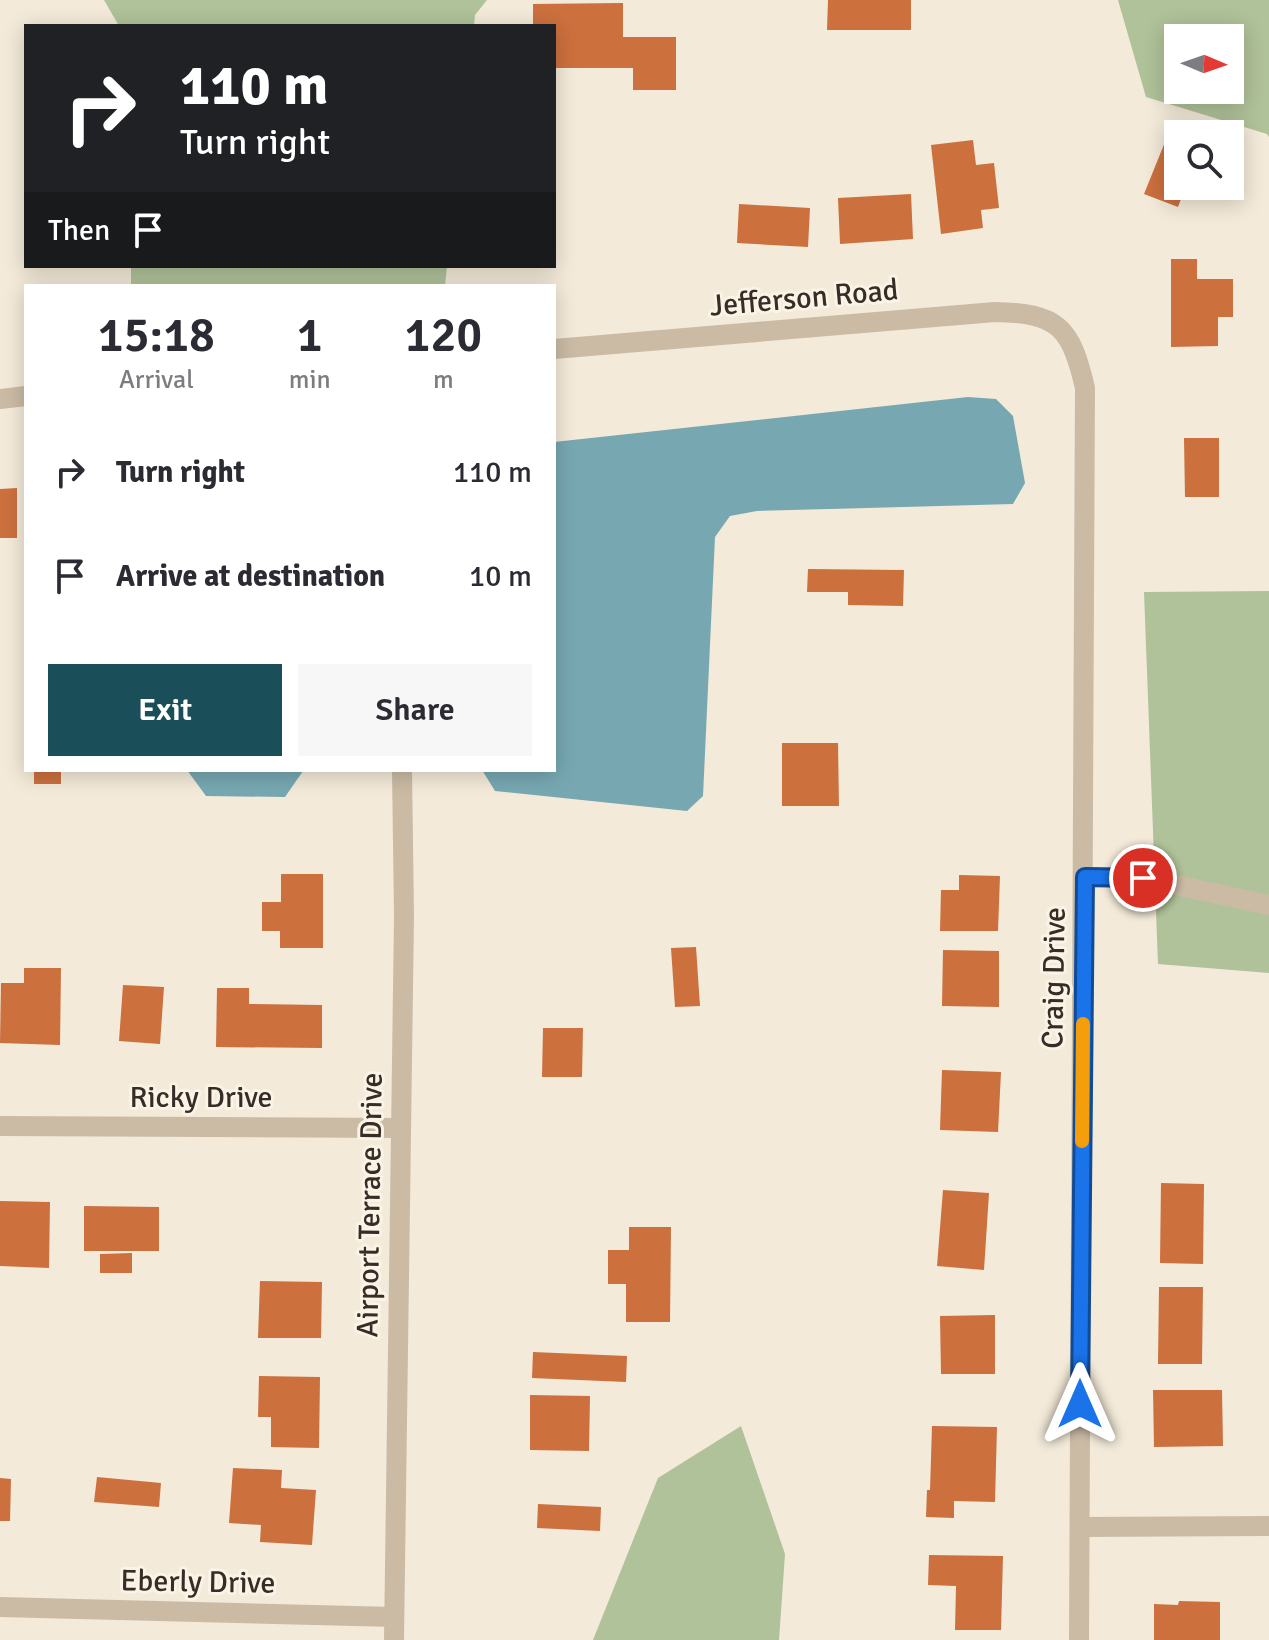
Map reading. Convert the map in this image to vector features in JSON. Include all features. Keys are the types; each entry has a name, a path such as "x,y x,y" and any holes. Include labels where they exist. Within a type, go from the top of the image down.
{"street":[{"name":"Jefferson Road","path":"556,349 995,312 1028,313 1057,324"},
{"name":"Craig Drive","path":"1057,324 1077,351 1085,388 1079,1640"},
{"path":"0,399 24,396"},
{"name":"Airport Terrace Drive","path":"394,1640 402,772"},
{"path":"1085,877 1143,878 1269,905"},
{"name":"Ricky Drive","path":"0,1126 401,1128"},
{"path":"1080,1527 1269,1526"},
{"name":"Eberly Drive","path":"0,1607 394,1617"}],"green space":[{"path":"104,0 487,0 475,15 474,24 118,24"},
{"path":"1118,0 1269,0 1269,137 1244,127 1244,120 1221,120 1169,104 1244,104 1244,24 1164,24 1164,103 1146,97"},
{"path":"131,268 447,268 445,284 131,284"},
{"path":"1269,591 1269,973 1158,964 1144,592"},
{"path":"741,1426 785,1554 779,1640 593,1640 658,1478"}],"water":[{"path":"968,397 996,399 1013,416 1025,483 1013,504 757,511 730,516 715,537 703,796 687,811 495,791 483,772 556,772 556,442"},
{"path":"188,772 302,772 285,797 206,796"}],"building":[{"path":"828,0 911,0 911,30 827,30"},
{"path":"623,3 623,37 676,37 676,90 633,90 633,68 556,68 556,24 533,24 533,4"},
{"path":"973,140 976,165 994,163 999,208 981,210 983,228 941,234 931,145"},
{"path":"1164,144 1164,200 1181,200 1178,207 1144,194"},
{"path":"911,194 913,239 840,244 838,198"},
{"path":"739,204 810,208 808,247 737,243"},
{"path":"1171,259 1197,259 1197,279 1233,279 1233,317 1218,317 1218,346 1171,347"},
{"path":"1184,438 1219,438 1219,497 1185,497"},
{"path":"17,488 17,538 0,538 0,489"},
{"path":"808,569 904,570 903,606 848,605 848,592 807,592"},
{"path":"782,743 838,743 839,806 782,806"},
{"path":"34,772 61,772 61,784 34,784"},
{"path":"281,874 323,874 323,948 280,948 280,931 262,931 262,902 281,902"},
{"path":"959,875 1000,876 998,931 940,931 941,890 959,890"},
{"path":"696,947 700,1006 675,1007 671,948"},
{"path":"943,950 999,951 999,1007 942,1006"},
{"path":"24,968 61,968 60,1045 0,1043 1,983 24,983"},
{"path":"123,985 164,987 160,1044 119,1041"},
{"path":"217,988 249,988 249,1004 322,1005 322,1048 216,1047"},
{"path":"543,1028 583,1028 582,1077 542,1077"},
{"path":"942,1070 1001,1072 998,1132 940,1130"},
{"path":"1161,1183 1204,1184 1203,1264 1160,1263"},
{"path":"943,1190 989,1193 984,1270 937,1266"},
{"path":"0,1201 50,1202 49,1268 0,1266"},
{"path":"84,1206 159,1207 159,1251 84,1251"},
{"path":"629,1227 671,1227 670,1322 626,1322 626,1284 608,1284 608,1250 629,1250"},
{"path":"132,1253 132,1273 100,1273 100,1254"},
{"path":"260,1281 322,1282 321,1338 258,1338"},
{"path":"1159,1287 1203,1287 1202,1364 1158,1364"},
{"path":"995,1315 995,1374 941,1374 940,1316"},
{"path":"533,1352 627,1356 626,1382 532,1378"},
{"path":"259,1376 320,1377 319,1448 271,1447 271,1417 258,1417"},
{"path":"1153,1390 1222,1390 1223,1446 1154,1447"},
{"path":"530,1395 590,1396 589,1451 530,1450"},
{"path":"932,1426 997,1427 995,1502 954,1501 954,1518 926,1517"},
{"path":"233,1468 282,1470 281,1488 316,1490 312,1545 260,1542 261,1525 229,1523"},
{"path":"97,1477 161,1483 159,1507 94,1502"},
{"path":"0,1478 11,1479 10,1521 0,1521"},
{"path":"538,1504 601,1507 600,1531 537,1528"},
{"path":"929,1555 1003,1556 1001,1630 955,1630 956,1586 928,1585"},
{"path":"1179,1601 1220,1602 1220,1640 1154,1640 1154,1604 1178,1605"}],"slow traffic":[{"path":"1082,1141 1083,1024"}],"route":[{"path":"1080,1404 1085,877 1143,878"}]}
